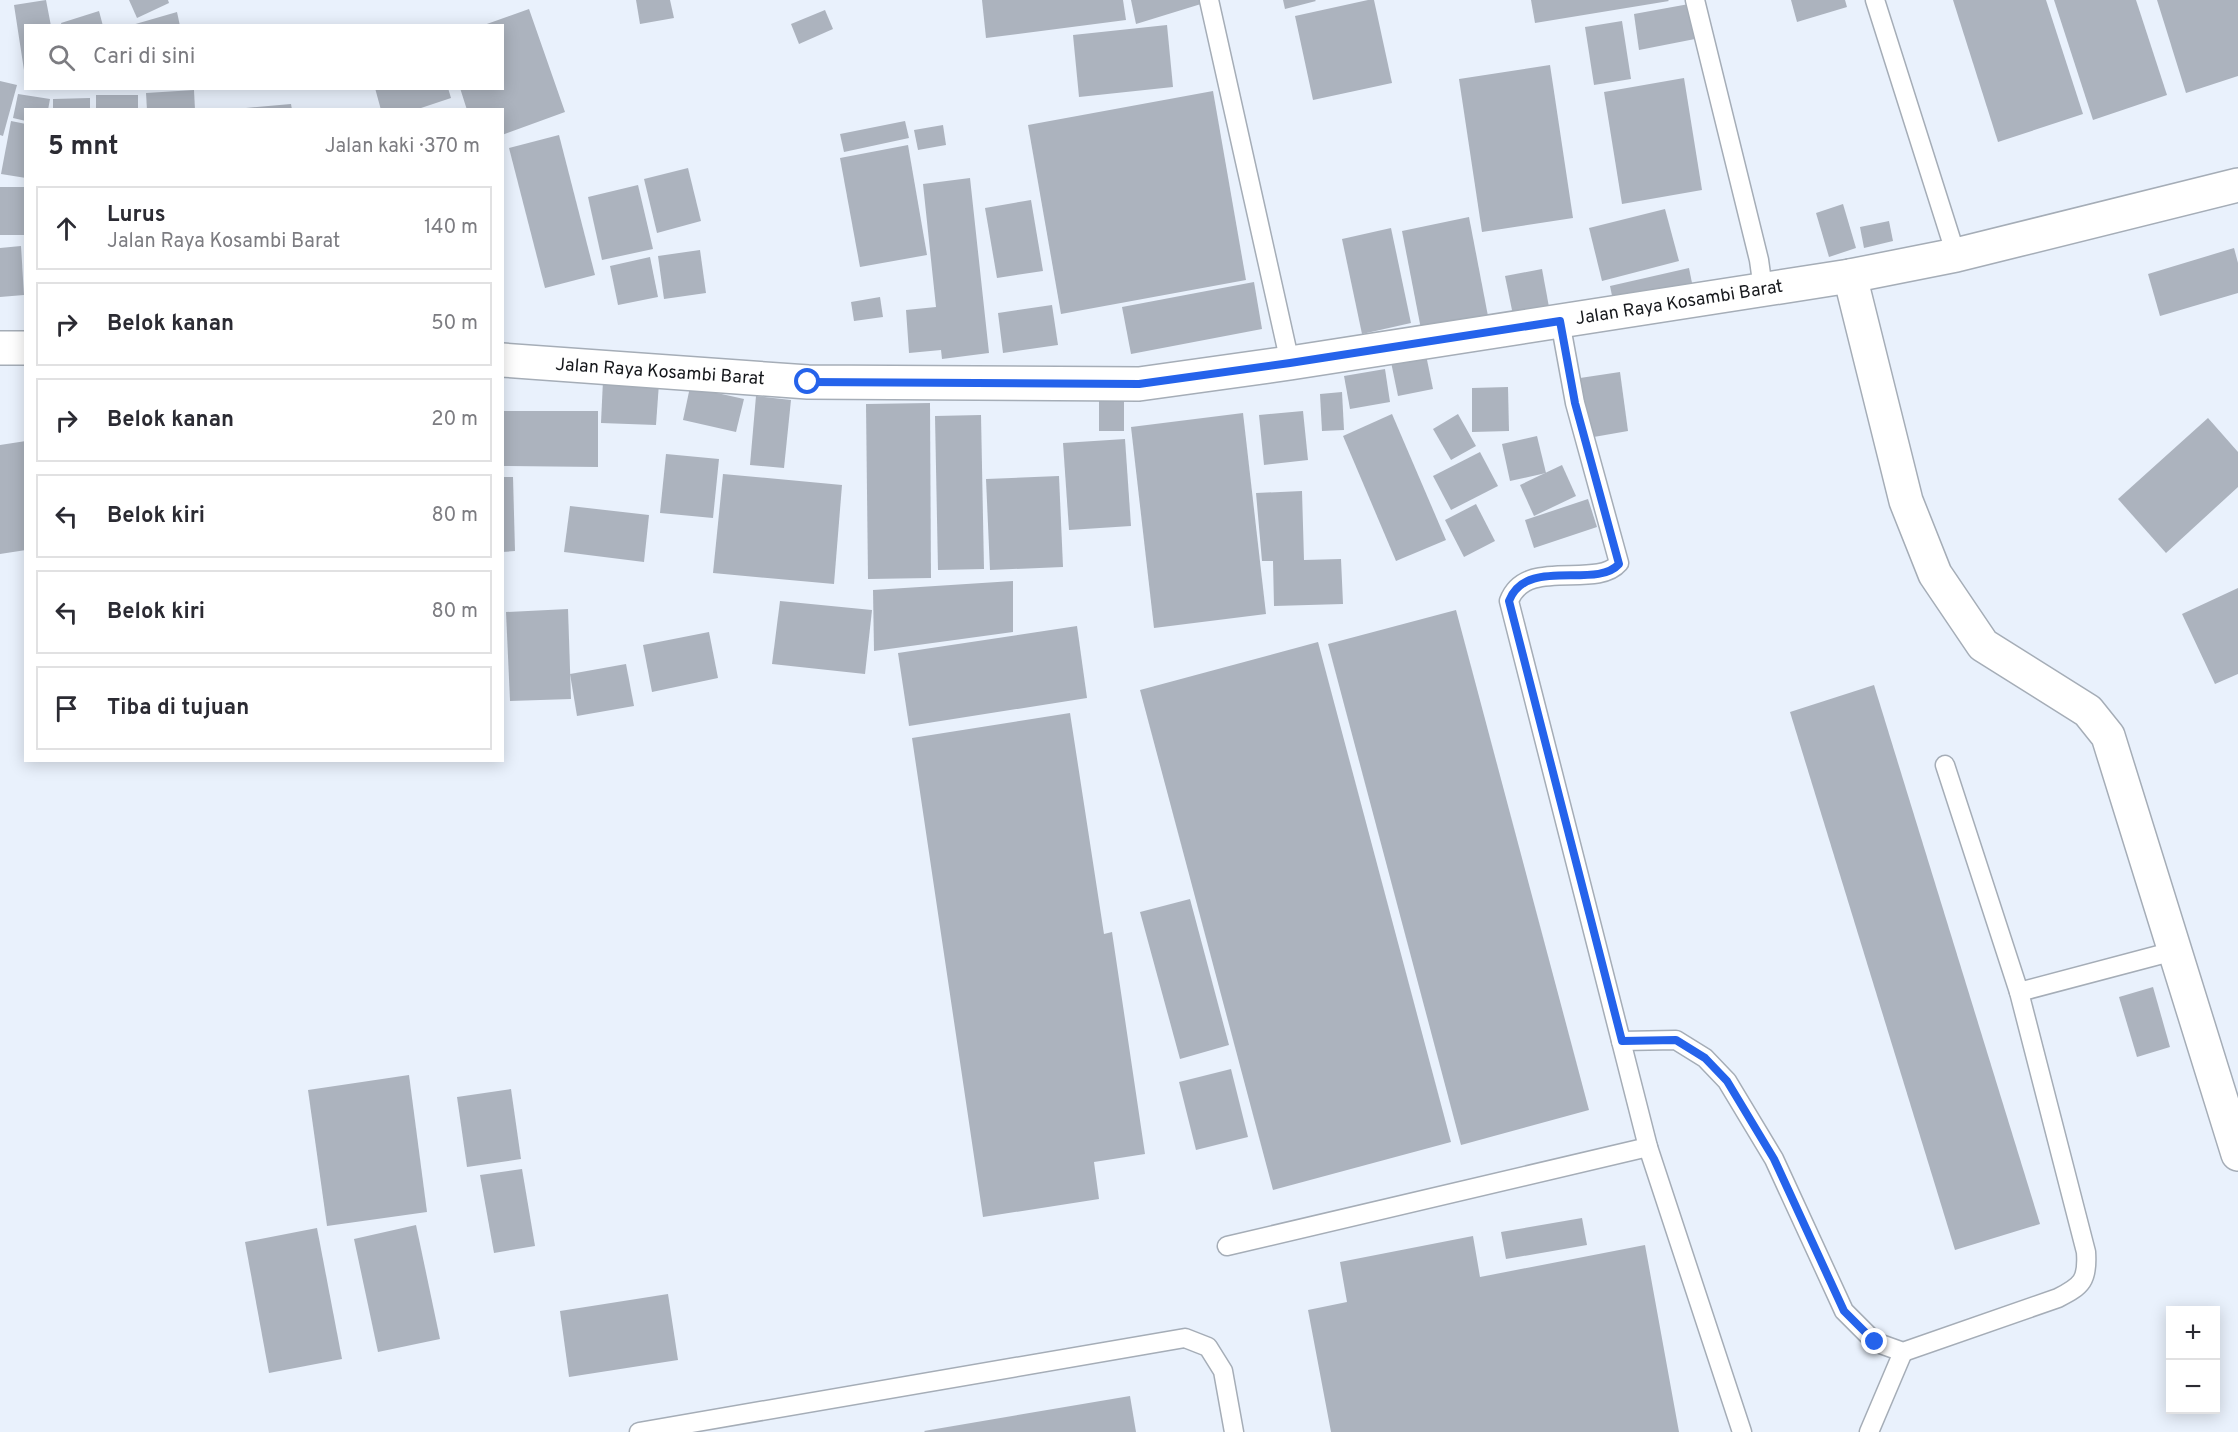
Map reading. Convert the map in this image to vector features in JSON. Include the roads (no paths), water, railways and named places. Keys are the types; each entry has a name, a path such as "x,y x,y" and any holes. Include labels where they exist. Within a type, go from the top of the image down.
{"main road":[{"name":"Jalan Raya Kosambi Barat","path":"504,360 808,382 1139,384 1290,363 1850,276 1956,255 2238,185"},
{"path":"1850,276 1906,501 1935,574 1983,645 2041,684 2088,711 2108,736 2238,1154"},
{"path":"0,348 24,348"}],"lane":[{"path":"1209,0 1290,363"},
{"path":"1695,0 1759,260 1763,289"},
{"path":"1875,0 1956,255"},
{"path":"1560,321 1575,403 1619,564 1608,572 1530,579 1518,585 1509,601 1648,1147 1742,1432"},
{"path":"1622,1041 1676,1040 1705,1058 1727,1081 1774,1159 1844,1311 1875,1342 1903,1352 2058,1298 2073,1290 2084,1280 2087,1269 2086,1252 2019,992 1945,765"},
{"path":"2019,992 2174,951"},
{"path":"1227,1246 1648,1147"},
{"path":"639,1432 1185,1338 1208,1347 1223,1371 1234,1432"},
{"path":"1869,1432 1903,1352"}]}
